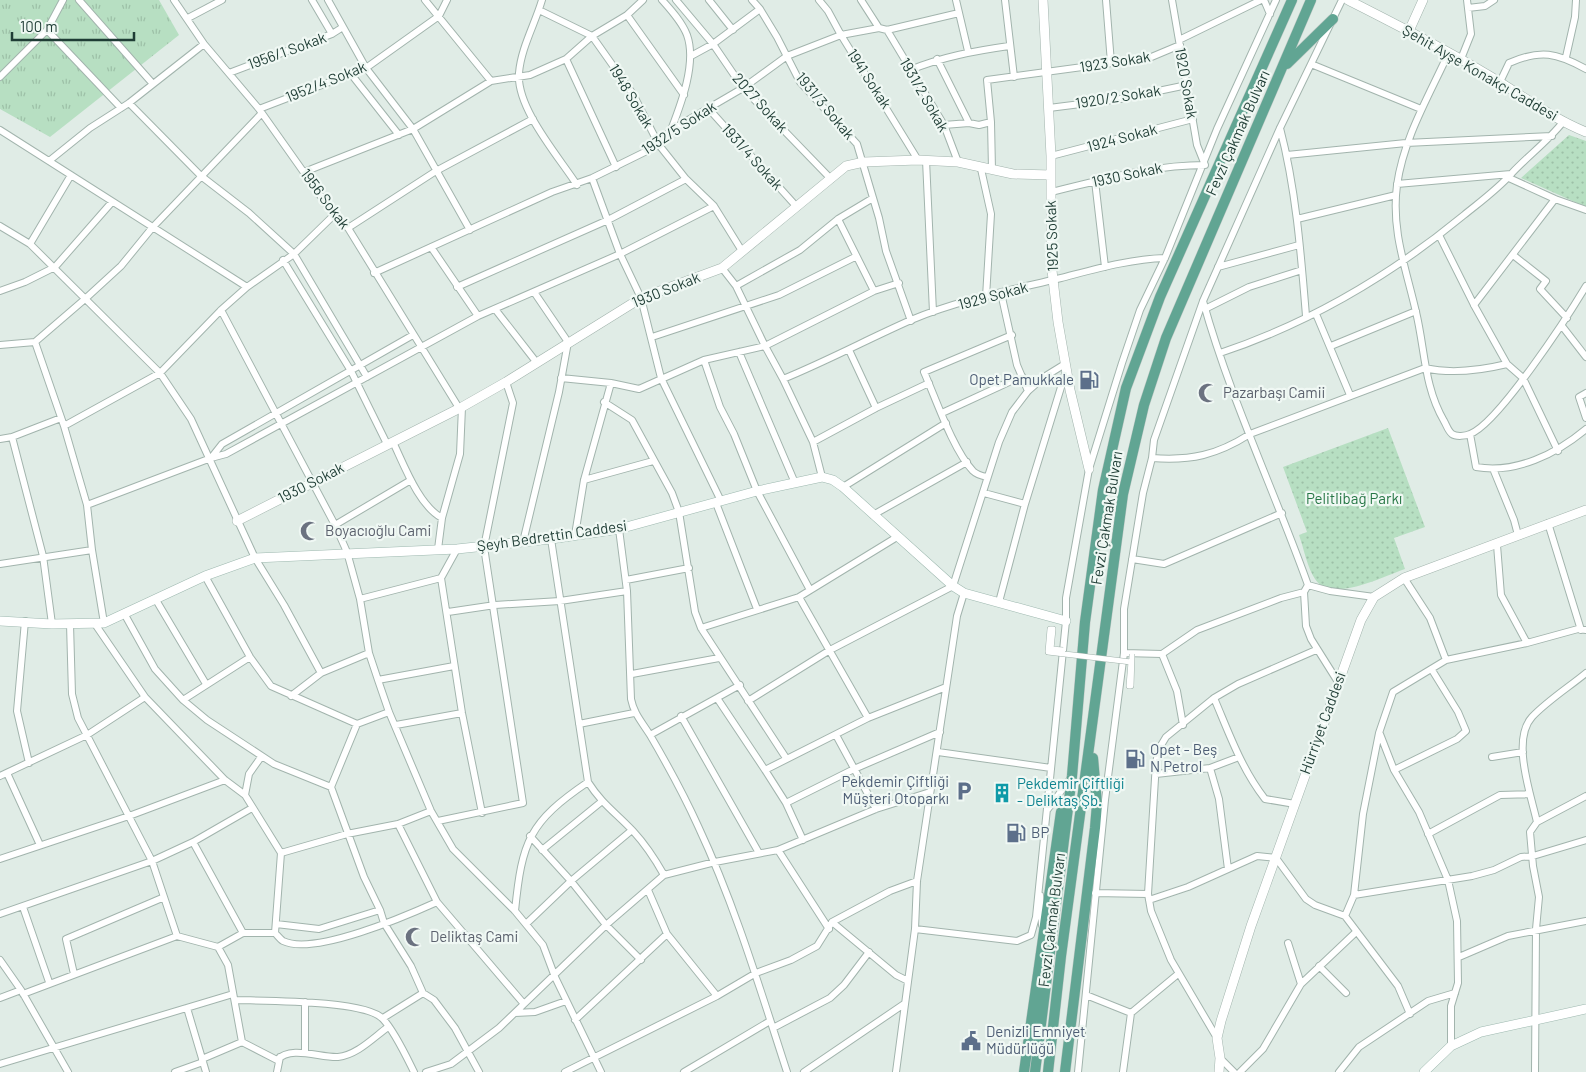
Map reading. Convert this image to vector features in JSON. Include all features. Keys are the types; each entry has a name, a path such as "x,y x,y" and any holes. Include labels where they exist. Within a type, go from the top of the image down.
{"main road":[{"name":"Fevzi Çakmak Bulvarı","path":"1035,1072 1072,776 1082,647 1103,490 1126,388 1160,297 1292,0"},
{"name":"Fevzi Çakmak Bulvarı","path":"1048,1072 1061,956 1123,494 1144,405 1166,338 1311,0"},
{"path":"1283,68 1333,19"},
{"path":"1065,1072 1095,828 1096,804 1092,735"},
{"path":"1024,1072 1064,796 1072,776"}],"street":[{"path":"0,77 47,30 63,0"},
{"path":"79,0 153,84"},
{"name":"1956 Sokak","path":"174,0 204,44 260,112 334,214 348,228 420,348 460,408"},
{"path":"188,18 222,0"},
{"path":"312,0 332,34"},
{"path":"328,0 366,68 413,129 470,230"},
{"path":"425,0 491,81"},
{"path":"439,16 447,0"},
{"path":"542,0 526,45 519,76 521,91 533,119 577,185"},
{"path":"304,172 413,129 491,81 530,75 566,59 592,36 627,15 643,0"},
{"path":"662,0 674,13 687,35 691,56 684,95 671,130"},
{"name":"2027 Sokak","path":"676,0 713,44 743,88 831,179"},
{"path":"709,0 733,30"},
{"name":"1931/3 Sokak","path":"752,0 760,9 800,82 857,144 864,162 886,251 911,321"},
{"name":"1941 Sokak","path":"819,0 828,11 841,36 922,160"},
{"path":"862,0 879,28"},
{"path":"956,0 968,51"},
{"path":"1005,0 1014,77"},
{"name":"1925 Sokak","path":"1043,0 1048,72 1054,280 1058,322 1066,368 1089,469"},
{"path":"1106,0 1111,63"},
{"name":"1920 Sokak","path":"1172,0 1197,145 1205,165"},
{"path":"1262,0 1270,14"},
{"name":"1923 Sokak","path":"991,122 987,80 1149,58 1262,0"},
{"path":"915,929 1016,941 1031,935 1036,917 1066,621 1066,598 1089,469 1097,438 1140,310 1165,258 1205,165 1217,130 1276,0"},
{"path":"1063,650 1050,649 1053,629 1050,629 1048,652 1131,662 1129,686 1131,686 1128,654 1124,610 1143,493 1152,458 1154,440 1203,301 1280,128 1342,0"},
{"name":"Şehit Ayşe Konakçı Caddesi","path":"1348,0 1449,52 1563,122 1585,129"},
{"path":"1409,31 1423,0"},
{"path":"1461,59 1471,34 1467,0"},
{"path":"1468,8 1485,6 1494,0"},
{"path":"1566,57 1575,17 1576,0"},
{"path":"691,56 713,44 760,9"},
{"path":"539,10 592,36"},
{"name":"1932/5 Sokak","path":"374,273 552,192 577,185 659,145 671,130 743,88 787,56 841,36 879,28 888,30 959,13"},
{"path":"627,15 684,95"},
{"name":"1952/4 Sokak","path":"260,112 366,68 439,16"},
{"name":"1956/1 Sokak","path":"229,73 332,34 343,27"},
{"path":"47,30 121,108"},
{"name":"1931/2 Sokak","path":"888,30 944,125 958,162"},
{"name":"1948 Sokak","path":"592,36 633,94 659,145 686,179 714,206 742,251"},
{"path":"49,161 90,128 130,103 204,44"},
{"path":"910,70 937,59 968,51 1009,46"},
{"path":"1449,52 1406,143 1396,195 1396,218 1402,261 1416,311 1425,368 1436,407 1452,434 1457,436 1470,434 1489,422 1562,326 1586,286"},
{"path":"1500,82 1506,66 1514,61 1551,54 1566,57 1586,69"},
{"path":"566,59 616,167"},
{"path":"937,59 969,123"},
{"path":"1311,64 1421,109"},
{"path":"351,74 399,135"},
{"name":"1920/2 Sokak","path":"1049,108 1120,99 1187,85"},
{"path":"130,103 201,176 249,213 294,254 367,377"},
{"name":"1931/4 Sokak","path":"708,108 796,206"},
{"path":"0,346 35,342 85,299 121,266 152,228 260,112"},
{"path":"348,228 436,171 533,119"},
{"name":"1924 Sokak","path":"1051,156 1193,119"},
{"path":"944,125 969,123 979,125 991,122 992,170"},
{"path":"1220,353 1265,338 1306,316 1316,314 1348,297 1402,261 1439,235 1510,176 1552,136 1563,122"},
{"path":"1280,128 1287,155 1297,219 1306,316"},
{"path":"0,130 247,287"},
{"path":"1287,155 1406,143 1552,136"},
{"path":"922,160 933,312"},
{"name":"1930 Sokak","path":"237,521 460,408 506,382 641,298 722,268 846,166 864,162 922,160 958,162 981,169 1013,174 1051,175"},
{"name":"1930 Sokak","path":"1051,192 1153,168 1175,165 1205,165"},
{"path":"981,169 991,214 986,297"},
{"path":"30,244 71,174"},
{"path":"1398,184 1510,176 1555,199 1586,210"},
{"path":"592,178 620,254 641,298 661,378 718,502 757,609"},
{"path":"457,287 608,220 686,179"},
{"path":"1095,181 1105,267"},
{"path":"1297,219 1396,195"},
{"path":"736,286 800,250 838,219 873,198"},
{"path":"1474,305 1555,199"},
{"path":"0,291 25,282 54,267 112,202"},
{"path":"88,505 226,454 478,316 620,254 714,206"},
{"path":"64,426 160,374 221,310 247,287 294,254 334,214"},
{"path":"838,219 855,257 874,291"},
{"path":"0,226 30,244 160,374 192,419 255,558 284,605 321,673"},
{"path":"1439,235 1474,305 1507,364 1522,378 1558,451"},
{"path":"1218,267 1299,245"},
{"path":"431,247 478,316"},
{"path":"1513,254 1546,280 1540,289 1567,318"},
{"path":"652,337 779,295 855,257"},
{"name":"1929 Sokak","path":"783,379 933,312 1001,292 1139,258 1165,258"},
{"path":"283,260 351,372 411,480 432,513 442,518"},
{"path":"722,268 736,286 764,346 783,379 813,442 822,478 832,480 842,487 953,586 964,593 1066,621"},
{"path":"1205,309 1249,287 1302,270"},
{"path":"561,378 611,383 639,389 704,360 764,346 874,291 899,283"},
{"path":"523,542 568,342 534,292"},
{"path":"1001,292 1012,334 1017,365 1028,392"},
{"path":"1203,301 1250,434 1308,584 1304,592 1306,626 1316,650 1338,682"},
{"path":"495,309 537,363"},
{"path":"221,310 277,414 311,484 335,525 347,552 360,599 369,653 389,712 432,811 452,849 515,911 543,944 555,977 596,1058 601,1072"},
{"path":"1331,346 1416,311"},
{"path":"1316,314 1350,395"},
{"path":"1562,326 1586,357"},
{"path":"987,477 974,473 967,462 946,423 924,372 1012,334"},
{"path":"211,458 222,444 413,335"},
{"path":"35,342 64,426 88,505 99,624 144,697 225,780 245,795 282,853 275,933"},
{"path":"849,350 876,408"},
{"path":"738,352 795,483"},
{"path":"704,360 720,408 734,434 757,492 810,590"},
{"path":"1152,458 1180,460 1203,456 1237,442 1250,434 1425,368 1437,371 1492,368 1507,364"},
{"path":"748,701 830,650 953,586 984,492 987,477 1012,412 1028,392 1044,377 1066,368"},
{"path":"999,602 1025,504 1066,368"},
{"path":"942,413 1022,376"},
{"path":"438,821 523,803 495,604 484,547 513,403 506,382"},
{"path":"575,535 584,480 604,402 611,383"},
{"path":"813,442 876,408 929,383"},
{"path":"1586,393 1579,397 1586,418"},
{"path":"604,402 632,420 672,493 678,512 689,568 695,612 719,658 740,685 748,701 786,758"},
{"path":"438,549 442,518 460,454 460,408"},
{"path":"0,439 12,437 61,418"},
{"path":"842,487 946,423"},
{"path":"1470,434 1476,467 1494,470 1532,461 1558,451 1586,429"},
{"path":"12,437 43,556 52,624"},
{"path":"584,480 653,461"},
{"path":"873,515 967,462"},
{"path":"1494,470 1518,535"},
{"name":"Şeyh Bedrettin Caddesi","path":"0,620 52,624 99,624 125,615 205,576 255,558 347,552 457,549 551,539 619,529 757,492 822,478"},
{"path":"335,525 411,480"},
{"path":"984,492 1025,504"},
{"name":"Hürriyet Caddesi","path":"1219,1072 1220,1058 1217,1038 1251,926 1361,620 1374,597 1404,578 1497,545 1518,535 1586,510"},
{"path":"1132,559 1164,564 1282,513"},
{"path":"1345,916 1354,895 1363,814 1379,733 1393,692 1446,660 1583,630 1548,524"},
{"path":"619,529 627,591 632,674 631,699 634,713 650,735 694,815 715,862 756,973 787,1072"},
{"path":"702,628 799,597 897,537"},
{"path":"551,539 588,782 601,802 632,830 650,852 664,875"},
{"path":"1497,545 1501,595 1528,643"},
{"path":"457,549 441,578 448,612 462,713 482,813"},
{"path":"0,564 92,550"},
{"path":"626,580 689,568"},
{"path":"205,576 250,657 271,686 290,696 358,724 389,712"},
{"path":"360,599 441,578"},
{"path":"1404,578 1430,618 1446,660"},
{"path":"1308,584 1330,591 1374,597"},
{"path":"448,612 495,604 560,601 627,591"},
{"path":"1128,654 1162,654 1197,630 1281,598 1304,592"},
{"path":"896,1072 915,929 917,881 938,752 957,616 964,593"},
{"path":"799,597 868,718"},
{"path":"156,600 206,684"},
{"path":"125,615 155,669 183,700 261,757 331,787"},
{"path":"24,621 17,711 29,763"},
{"path":"70,624 72,694 78,718 152,861 162,898 177,936"},
{"path":"1217,1038 1178,974 1167,952 1149,897 1156,774 1160,747 1166,737 1214,698 1238,684 1316,650"},
{"path":"290,696 321,673 369,653"},
{"path":"1078,1072 1095,893 1128,654"},
{"path":"1162,654 1177,691 1183,725"},
{"path":"183,700 250,657"},
{"path":"632,674 719,658"},
{"path":"378,680 454,666"},
{"path":"1394,770 1457,738 1466,731 1458,712 1432,670"},
{"path":"1537,822 1523,752 1523,733 1531,718 1586,674"},
{"path":"650,735 681,716 740,685"},
{"path":"765,770 868,718 946,687"},
{"path":"0,776 87,735 144,697"},
{"path":"717,698 786,803 803,840"},
{"path":"1214,698 1239,757 1253,784 1265,799 1295,804"},
{"path":"396,725 462,713"},
{"path":"579,724 634,713"},
{"path":"681,716 759,853"},
{"path":"358,724 331,787 347,834 384,923 411,966 423,993 434,1000 470,1052 479,1072"},
{"path":"786,803 854,769 940,732"},
{"path":"1379,733 1394,770 1419,812 1448,880 1457,921 1459,957 1458,983 1451,1006 1451,1046"},
{"path":"836,735 876,809"},
{"path":"938,752 1051,768"},
{"path":"1492,757 1523,752"},
{"path":"245,795 249,774 261,757"},
{"path":"1156,774 1210,768 1239,757"},
{"path":"1210,768 1219,799 1228,869"},
{"path":"7,773 40,845"},
{"path":"1046,812 1072,776"},
{"path":"0,859 129,816 225,780"},
{"path":"515,911 518,883 530,836 539,822 558,802 588,782"},
{"path":"426,1072 451,1064 470,1052 555,977 606,925 664,875 715,862 778,850 876,809 930,792"},
{"path":"1428,834 1500,795 1530,794"},
{"path":"1535,1072 1536,929 1539,897 1530,832 1537,822 1586,796"},
{"path":"542,850 601,802"},
{"path":"0,914 152,861 193,842 252,808"},
{"path":"282,853 347,834 398,824 432,811"},
{"path":"398,824 437,902 524,1004"},
{"path":"526,924 571,881 632,830"},
{"path":"530,836 571,881 606,925 641,960"},
{"path":"1354,895 1448,880 1494,870 1521,857 1533,856 1586,840"},
{"path":"193,842 243,933"},
{"path":"778,850 829,929"},
{"path":"1095,893 1149,897 1188,887 1257,856 1276,858 1306,899 1315,905 1345,916 1398,986 1410,1014"},
{"path":"1039,879 1042,922 1045,932"},
{"path":"565,1072 716,996 756,973 790,960 817,946 832,922 890,891 917,881"},
{"path":"648,890 667,934 716,996"},
{"path":"74,974 66,938 162,898"},
{"path":"0,998 74,974 177,936 218,947 243,933 275,933 283,941 311,944 352,936 437,902"},
{"path":"23,907 50,982"},
{"path":"276,924 319,929 380,910"},
{"path":"1459,957 1508,936 1536,929 1586,921"},
{"path":"832,922 896,975 908,981"},
{"path":"1240,1072 1263,1049 1301,984 1356,932"},
{"path":"576,1020 667,934"},
{"path":"1288,943 1301,984"},
{"path":"218,947 228,965 242,1042"},
{"path":"684,1072 772,1024 818,1006 844,985 869,952"},
{"path":"0,960 22,992 68,1072"},
{"path":"1319,966 1346,993"},
{"path":"1123,1072 1131,1012 1178,974"},
{"path":"383,1018 423,993"},
{"path":"1339,1072 1359,1047 1428,1001 1455,993"},
{"path":"1086,995 1131,1012"},
{"path":"0,1064 186,1008 234,997 305,1002 368,1011 383,1018 414,1072"},
{"path":"515,1013 535,1012 566,1001"},
{"path":"304,1053 305,1002"},
{"path":"804,1072 904,1004"},
{"path":"186,1008 206,1072"},
{"path":"1424,1072 1451,1046 1482,1032 1535,1022 1586,1009"},
{"path":"242,1042 277,1060 281,1055 304,1053 338,1056 358,1050 388,1027"},
{"path":"175,1072 242,1042"},
{"path":"277,1072 281,1055"},
{"path":"1220,1058 1234,1072"}],"green space":[{"path":"0,0 159,0 179,35 50,137 0,109"},
{"path":"1569,135 1586,141 1586,207 1521,178"},
{"name":"Pelitlibağ Parkı","path":"1388,428 1425,527 1394,538 1405,569 1372,582 1345,589 1333,589 1323,586 1315,579 1308,563 1299,535 1307,532 1283,467"}],"place":[{"name":"Opet Pamukkale","path":"1089,380"},
{"name":"Pazarbaşı Camii","path":"1208,393"},
{"name":"Boyacıoğlu Cami","path":"310,531"},
{"name":"Opet - Beş N Petrol","path":"1135,759"},
{"name":"Pekdemir Çiftliği Müşteri Otoparkı","path":"964,791"},
{"name":"Pekdemir Çiftliği - Deliktaş Şb.","path":"1002,793"},
{"name":"BP","path":"1016,833"},
{"name":"Deliktaş Cami","path":"415,937"},
{"name":"Denizli Emniyet Müdürlüğü","path":"971,1041"}]}
